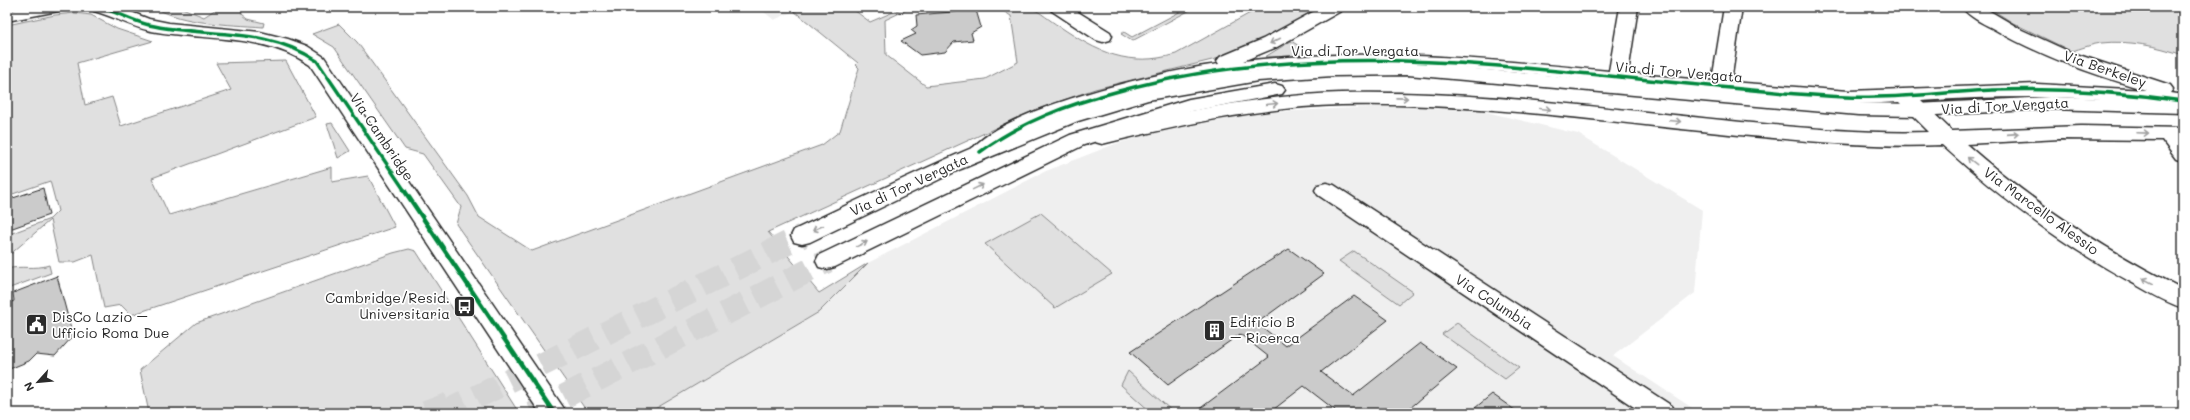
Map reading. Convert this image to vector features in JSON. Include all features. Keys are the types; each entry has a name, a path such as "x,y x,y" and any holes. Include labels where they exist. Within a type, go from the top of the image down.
{"street":[{"path":"7,16 52,7"},
{"name":"Via Cambridge","path":"100,7 110,9 134,21 167,28 192,32 269,39 291,45 316,61 554,413"},
{"name":"Via Cambridge","path":"134,7 150,19 167,28"},
{"path":"1058,7 1103,36"},
{"path":"980,152 1016,128 1051,112 1118,90 1210,67 1259,48 1335,7"},
{"path":"1617,78 1629,7"},
{"path":"1721,87 1733,7"},
{"name":"Via Berkeley","path":"1972,7 1999,25 2028,40 2092,66 2183,94"},
{"path":"1309,22 1305,33 1308,43 1315,48 1329,53 1369,59"},
{"name":"Via Berkeley","path":"2028,40 2060,62 2069,74 2066,83 2045,90"},
{"name":"Via di Tor Vergata","path":"1174,77 1283,62 1369,59 1501,67 1849,97 1917,110 2050,103 2183,107"},
{"name":"Via di Tor Vergata","path":"802,236 980,152 1060,121 1143,96 1233,80 1344,70 1408,69 1815,107 2059,116 2178,130"},
{"name":"Via di Tor Vergata","path":"826,261 1069,144 1100,132 1154,115 1221,98 1286,88 1377,83 1438,86 1814,120 1872,123 1917,110 1962,92 2045,90 2142,96 2183,102"},
{"name":"Via di Tor Vergata","path":"1069,144 1208,113 1247,106 1310,100 1397,98 1470,102 1840,136 1889,139 1946,139 2042,133 2178,130"},
{"name":"Via Marcello Alessio","path":"1917,110 1946,139 2069,235 2122,267 2183,299"},
{"path":"2178,130 2183,154"},
{"name":"Via Columbia","path":"1326,190 1663,413"}],"shaded area":[{"path":"1019,6 1031,8 1073,35 1100,50 1128,58 1143,59 1159,58 1176,54 1261,7 1319,7 1259,43 1220,58 1095,89 1035,110 768,232 819,293 868,263 819,312 648,413 588,413 456,224 461,207 423,154 405,149 334,47 312,34 339,24 357,42 468,196 479,217 532,251 822,145 840,131 859,68 856,65 858,63 794,11 804,7 850,7 870,22 905,7 912,7 885,20 886,55 926,86 985,79 1018,62 1011,16 997,7"},
{"path":"153,7 180,7 204,17 219,7 241,7 242,14 248,19 264,23 263,27 207,23 179,17"},
{"path":"758,7 813,7 797,14 794,11 774,20"},
{"path":"1189,7 1196,7 1132,41 1121,34 1124,32 1132,37"},
{"path":"1988,7 2183,7 2183,55 2153,46 2122,42 2097,44 2071,51 2013,23"},
{"path":"75,13 91,15 117,29 153,41 77,63 85,105 112,97 121,126 231,90 216,63 286,61 316,117 152,178 169,215 332,167 332,182 368,176 395,227 131,315 121,305 104,308 93,255 75,262 59,262 50,220 7,257 7,235 50,219 58,211 50,181 7,196 7,25 55,15"},
{"path":"1291,41 1309,52 1309,56 1265,57"},
{"path":"1395,106 1482,111 1578,134 1702,210 1695,293 1613,356 1700,413 644,413 819,312 868,263 1046,171 1115,144 1192,122 1271,112"},
{"path":"332,123 350,151 338,158 327,124"},
{"path":"1041,213 1112,274 1055,308 985,244"},
{"path":"409,249 416,251 519,413 149,413 140,370 196,323 393,253"},
{"path":"1354,251 1413,292 1399,304 1339,261"},
{"path":"49,265 51,273 7,289 7,269"},
{"path":"1457,323 1519,368 1505,379 1442,334"},
{"path":"1128,371 1174,413 1152,413 1121,385"}],"building":[{"path":"976,10 981,27 971,33 973,40 954,42 945,52 920,55 901,41 916,34 911,30 917,26 916,15"},
{"path":"43,188 49,215 7,230 7,200"},
{"name":"Edificio B – Ricerca","path":"1289,249 1324,274 1257,323 1286,346 1354,296 1388,320 1321,372 1353,396 1420,343 1457,369 1404,413 1332,413 1335,410 1304,386 1269,413 1194,413 1269,357 1240,334 1168,385 1130,352"},
{"name":"DisCo Lazio – Ufficio Roma Due","path":"57,276 73,336 55,356 36,354 29,361 7,370 7,304 14,301 13,293"},
{"path":"1492,394 1519,413 1469,413"}],"tunnel":[{"path":"444,413 802,236"},
{"path":"532,413 827,261"},
{"path":"426,413 457,401"}],"cycle path":[{"path":"100,7 149,25 237,34 281,43 301,50 317,61 554,413"},
{"path":"980,152 1007,133 1035,119 1096,97 1153,81 1211,70 1269,64 1327,61 1385,61 1502,67 1741,89 1849,97 1891,97 1995,90 2058,90 2100,92 2183,101"}],"place":[{"name":"Cambridge/Resid. Universitaria","path":"465,306"},
{"name":"DisCo Lazio – Ufficio Roma Due","path":"36,325"},
{"name":"Edificio B – Ricerca","path":"1215,330"}]}
